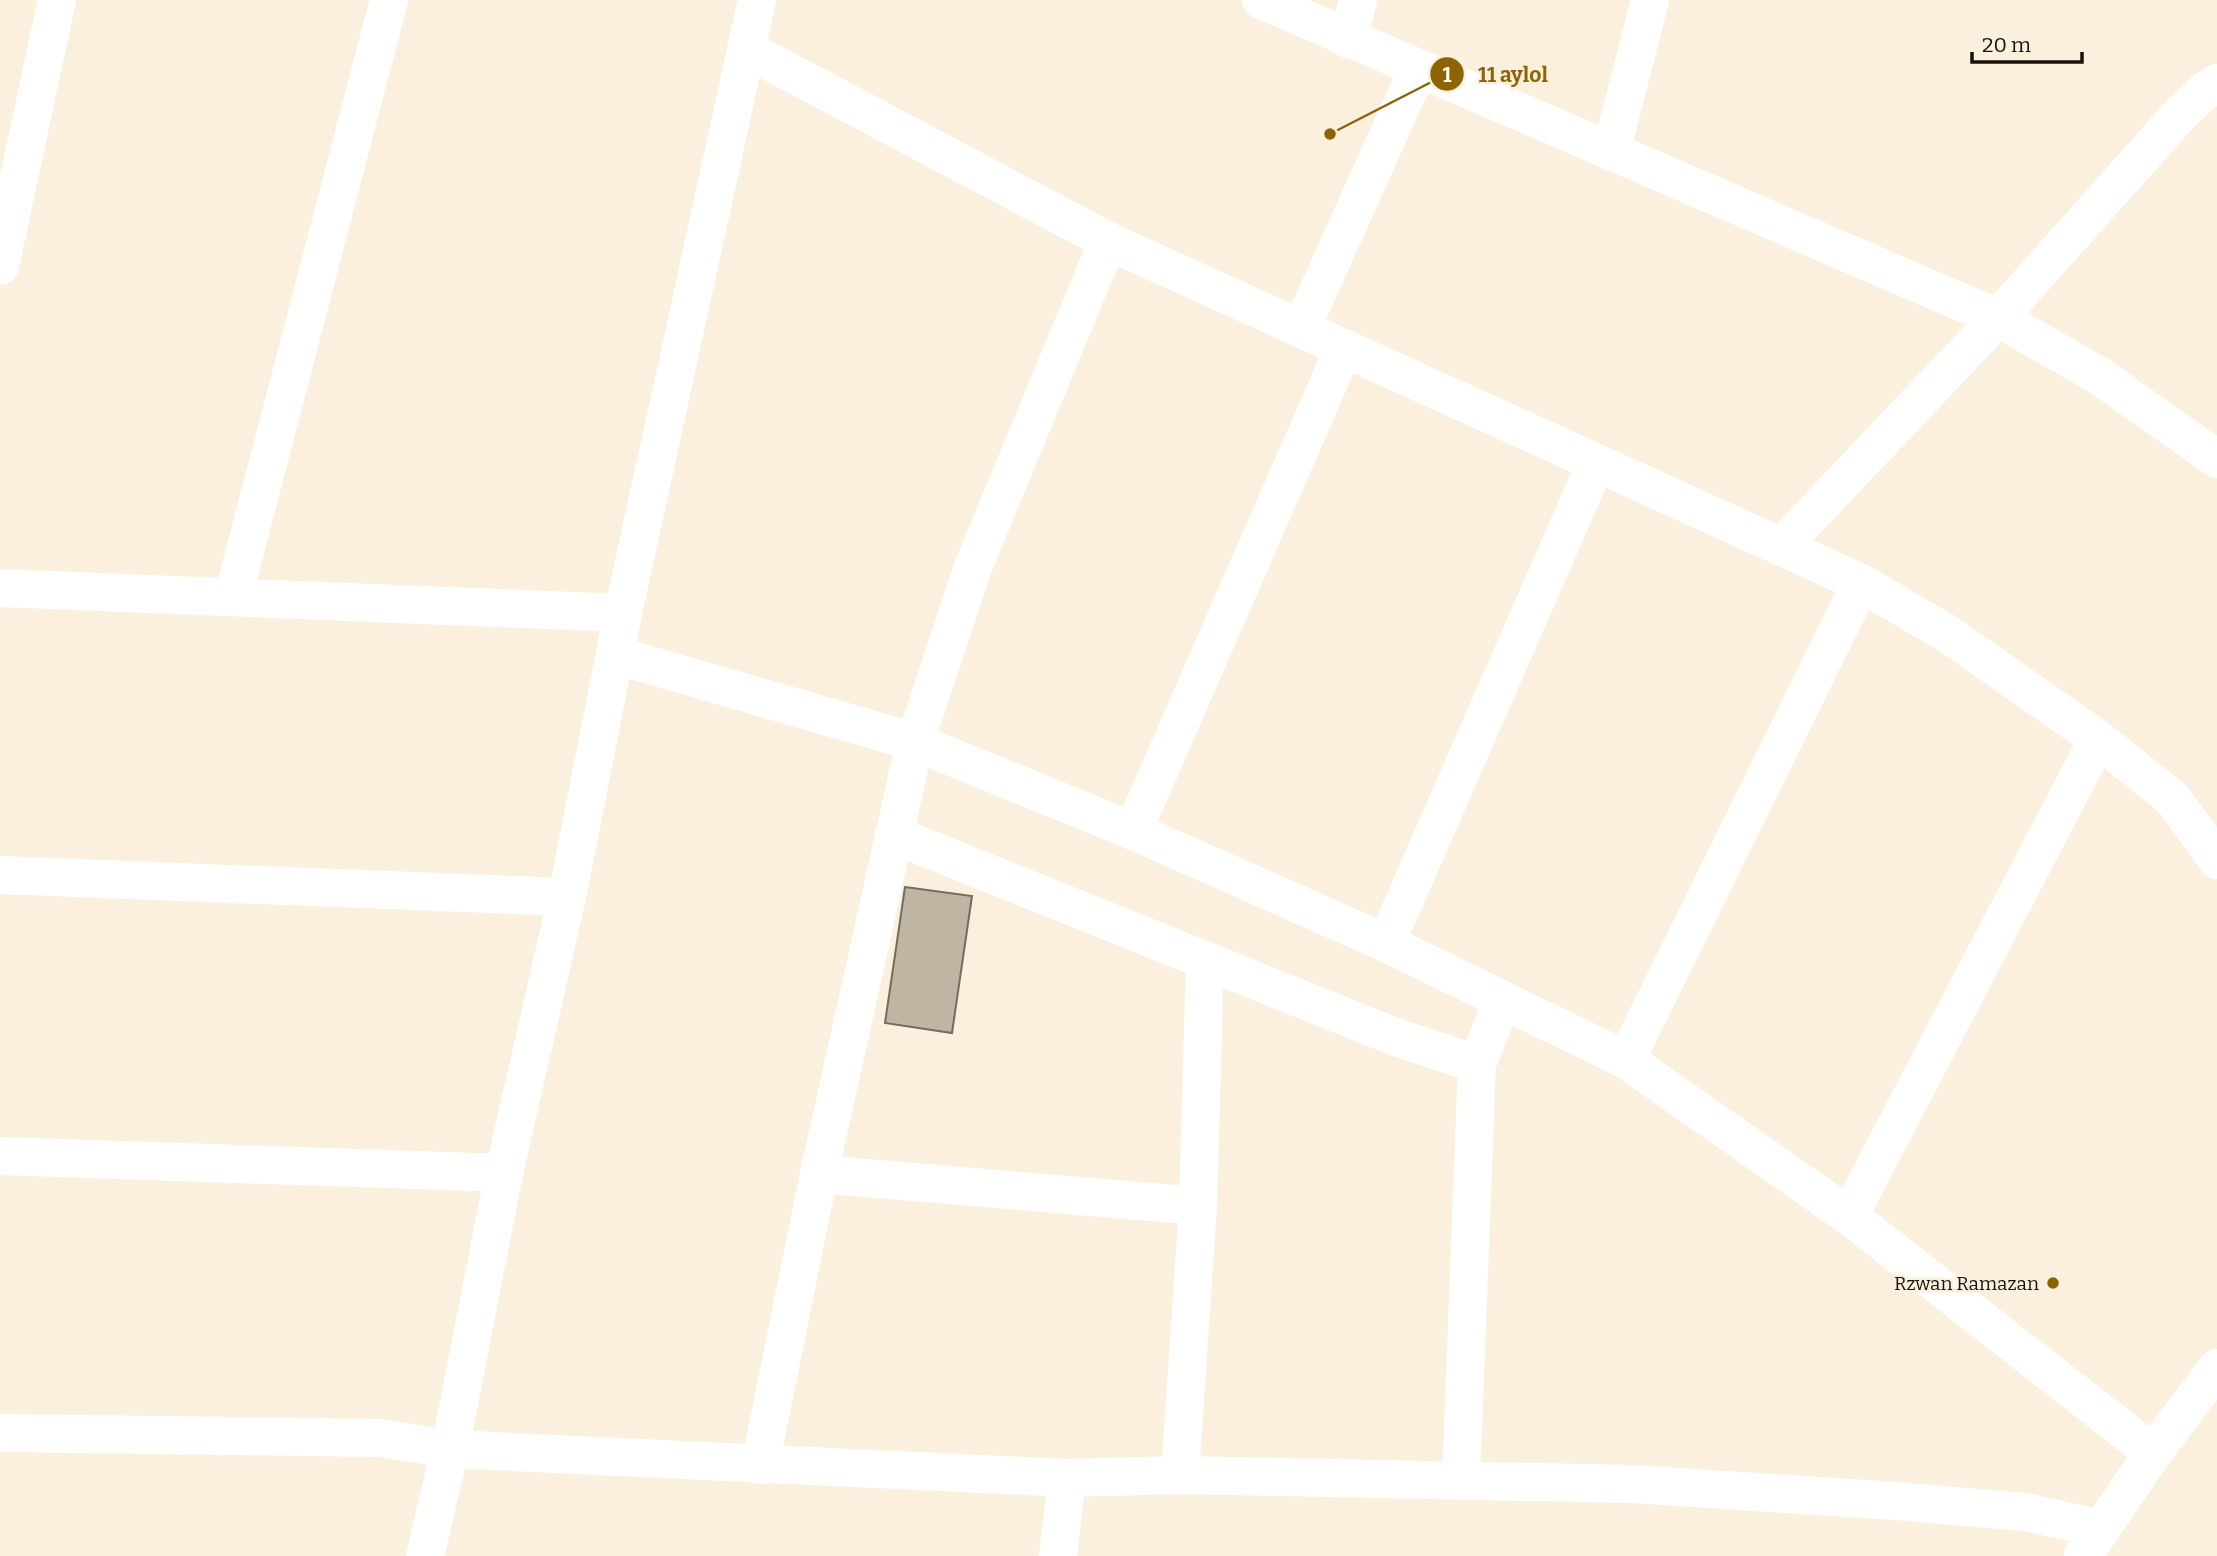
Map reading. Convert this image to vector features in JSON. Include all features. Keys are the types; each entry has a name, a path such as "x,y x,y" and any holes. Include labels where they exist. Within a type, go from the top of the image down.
{"street":[{"path":"0,266 57,0"},
{"path":"233,597 389,0"},
{"path":"1261,0 1998,318 2098,375 2217,459"},
{"path":"1348,39 1358,0"},
{"path":"1611,152 1650,0"},
{"path":"425,1556 450,1449 505,1172 567,897 623,613 746,49 753,2"},
{"path":"746,49 1108,241 1861,583 1948,634 2098,739 2172,799 2217,860"},
{"path":"1301,329 1418,69"},
{"path":"1781,547 1998,318 2182,112 2217,83"},
{"path":"760,1465 819,1174 915,742 973,567 1108,241"},
{"path":"1133,831 1343,348"},
{"path":"1386,943 1596,463"},
{"path":"1626,1060 1861,583"},
{"path":"0,587 623,613"},
{"path":"615,655 915,742 1133,831 1386,943 1626,1060 1849,1216 2153,1453"},
{"path":"1849,1216 2098,739"},
{"path":"894,835 1393,1036 1477,1064"},
{"path":"0,875 567,897"},
{"path":"1180,1475 1198,1206 1205,960"},
{"path":"1461,1480 1477,1064 1503,1000"},
{"path":"0,1156 505,1172"},
{"path":"819,1174 1198,1206"},
{"path":"0,1433 381,1438 450,1449 1067,1478 1180,1475 1632,1484 2025,1512 2092,1543 2153,1453 2217,1368"},
{"path":"1058,1556 1067,1478"}],"building":[{"path":"905,887 972,896 952,1033 885,1023"}],"place":[{"name":"11 aylol","path":"1330,134"},
{"name":"Rzwan Ramazan","path":"2053,1283"}]}
